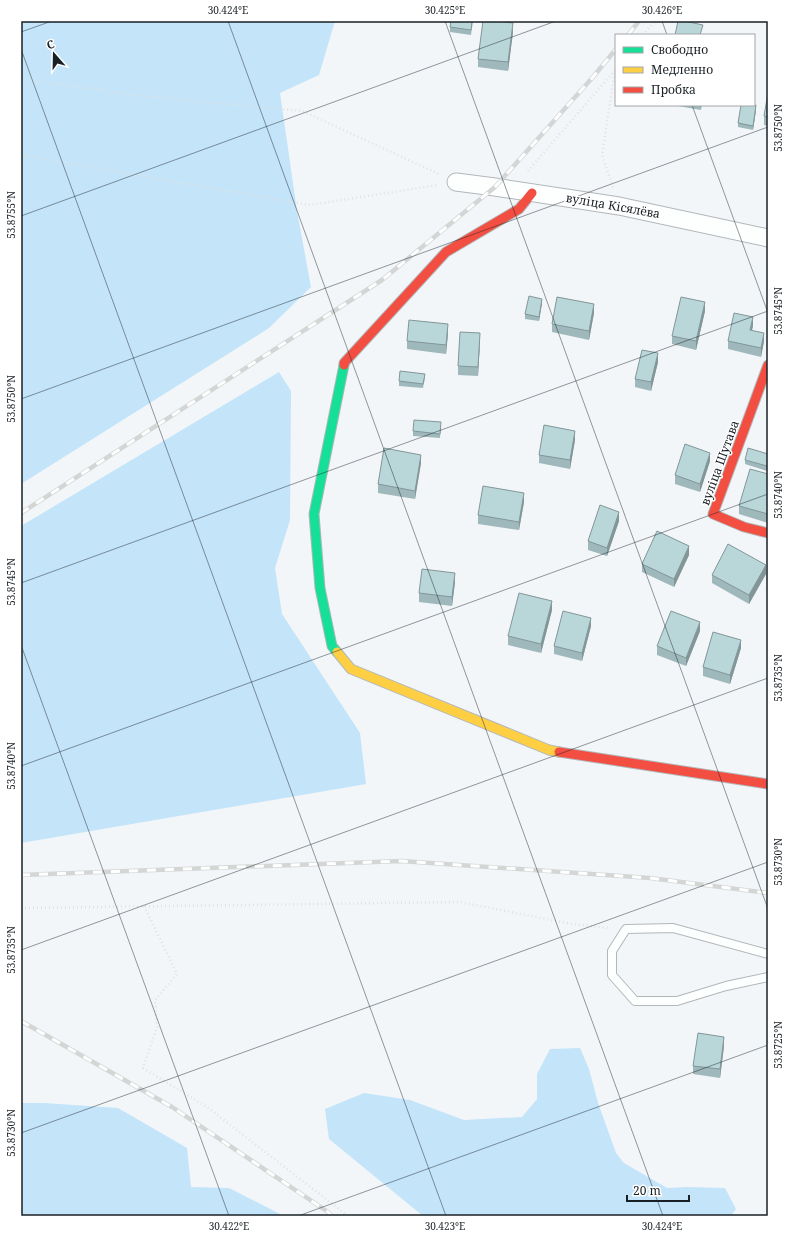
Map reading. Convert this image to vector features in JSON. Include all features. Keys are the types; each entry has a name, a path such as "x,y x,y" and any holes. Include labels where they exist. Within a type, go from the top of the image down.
{"street":[{"name":"вуліца Кісялёва","path":"456,182 619,206 768,238"},
{"path":"532,192 520,209 446,252 344,363 314,514 320,588 332,646 351,669 549,750 768,784"},
{"name":"вуліца Шутава","path":"768,365 713,514 744,527 768,533"}],"lane":[{"path":"768,954 673,928 626,929 612,951 612,975 635,1001 677,1001 726,986 768,977"}],"path":[{"path":"644,34 655,21"},
{"path":"512,190 615,71"},
{"path":"615,76 602,156 619,206"},
{"path":"21,79 141,96 302,111 456,182"},
{"path":"21,155 310,205 456,182"},
{"path":"21,908 460,902 572,924 626,929"},
{"path":"144,906 177,974 154,1000 157,1027 143,1068 207,1107 348,1216"}],"shaded area":[{"path":"21,21 335,21 319,75 280,93 297,211 311,287 269,328 21,484"},
{"path":"279,372 291,391 290,520 275,568 282,614 360,733 366,784 21,843 21,526"},
{"path":"580,1048 589,1069 598,1103 616,1153 624,1163 667,1188 725,1188 736,1209 731,1216 423,1216 329,1139 325,1109 364,1093 410,1100 464,1120 522,1117 537,1099 537,1074 550,1049"},
{"path":"21,1103 118,1108 187,1148 191,1187 229,1188 284,1216 21,1216"}],"building":[{"path":"451,21 472,21 471,30 450,27"},
{"path":"483,21 513,23 508,62 478,59"},
{"path":"678,21 703,25 700,34 675,34"},
{"path":"768,93 768,117 764,116"},
{"path":"756,105 753,126 738,123 741,106"},
{"path":"529,296 542,299 539,317 525,314"},
{"path":"557,297 594,304 589,331 552,324"},
{"path":"681,297 705,302 696,341 672,336"},
{"path":"734,313 753,317 750,330 764,333 761,348 728,341"},
{"path":"409,320 448,324 446,345 407,341"},
{"path":"460,332 480,333 478,367 458,366"},
{"path":"642,350 658,353 651,382 635,379"},
{"path":"400,371 425,374 423,384 399,381"},
{"path":"414,420 441,422 440,434 413,431"},
{"path":"544,425 575,431 570,460 539,455"},
{"path":"685,444 710,453 700,484 675,475"},
{"path":"384,448 421,455 415,491 378,484"},
{"path":"748,448 768,454 767,466 745,460"},
{"path":"750,469 768,474 768,514 739,506"},
{"path":"483,486 524,493 519,522 478,515"},
{"path":"600,505 619,512 607,548 588,541"},
{"path":"657,531 689,546 674,579 642,564"},
{"path":"728,544 766,565 749,595 712,575"},
{"path":"422,569 455,573 452,597 419,593"},
{"path":"519,593 552,601 541,644 508,636"},
{"path":"563,611 591,618 582,653 554,646"},
{"path":"671,611 700,622 686,658 657,646"},
{"path":"713,632 741,640 730,675 703,667"},
{"path":"698,1033 724,1037 720,1069 693,1066"}],"railway":[{"path":"629,34 639,21"},
{"path":"21,513 382,280 495,187 615,50"},
{"path":"21,875 401,861 650,878 768,893"},
{"path":"21,1021 172,1107 332,1216"}],"traffic: fast":[{"path":"337,652 332,646 320,588 314,514 344,365"}],"traffic: slow":[{"path":"337,652 351,669 549,750 559,752"}],"traffic: jam":[{"path":"344,365 344,363 446,252 519,209 532,193"},
{"path":"768,365 713,514 744,527 768,533"},
{"path":"559,752 768,784"}]}
